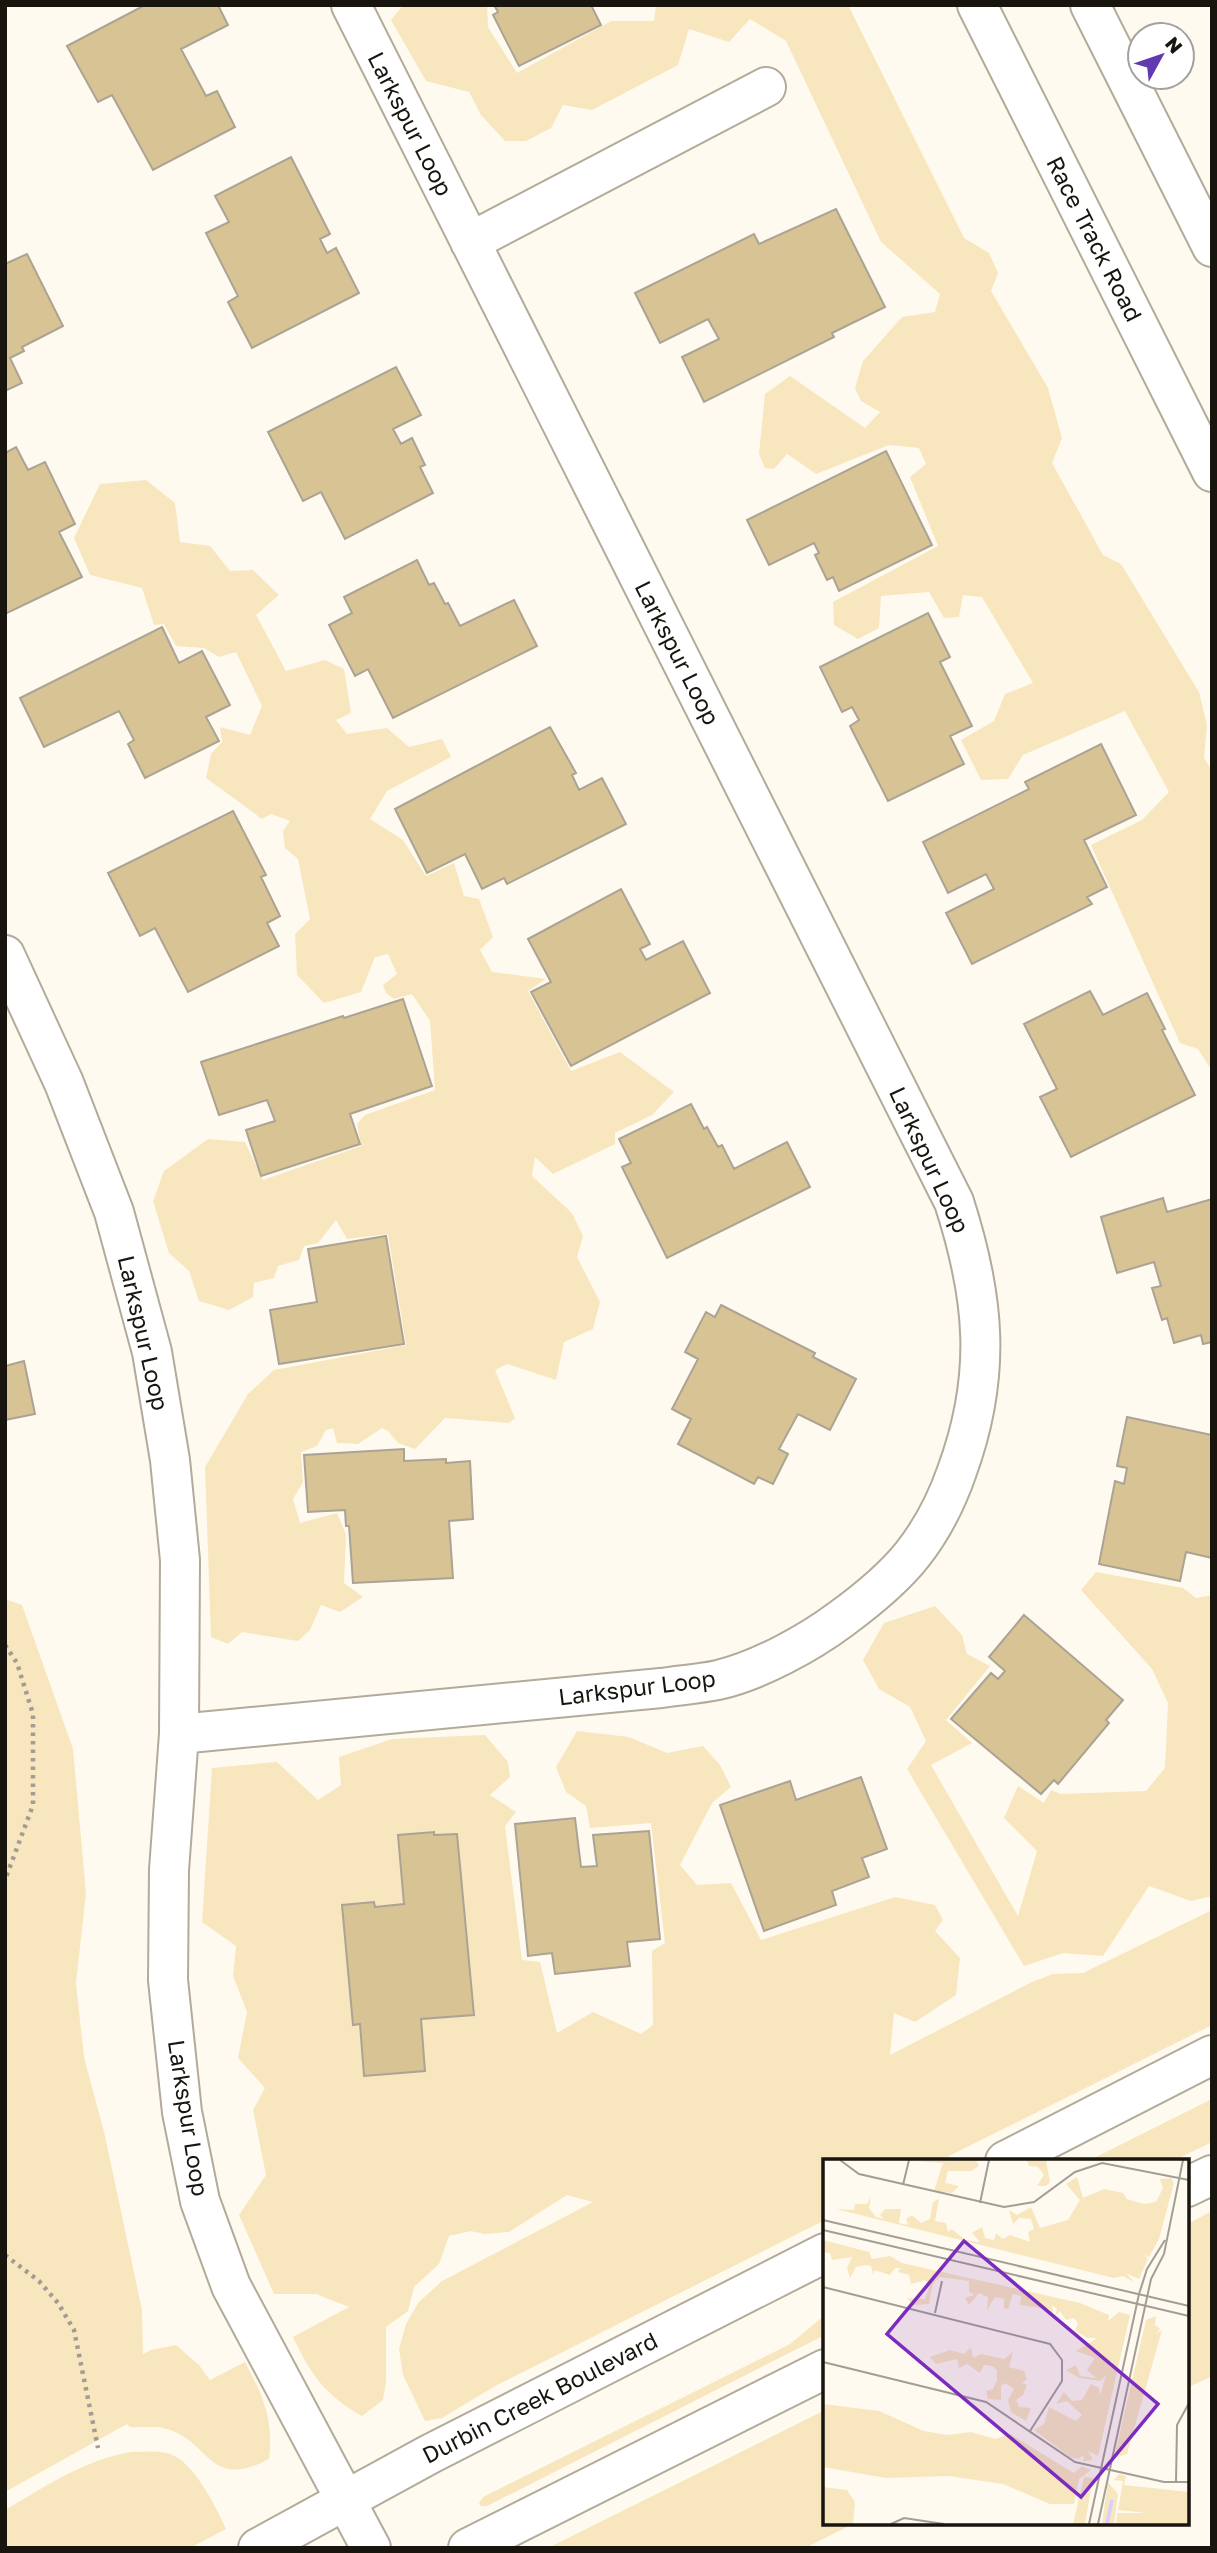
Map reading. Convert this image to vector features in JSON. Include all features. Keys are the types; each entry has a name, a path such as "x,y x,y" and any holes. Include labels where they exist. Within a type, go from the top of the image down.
{"street":[{"name":"Larkspur Loop","path":"179,1734 661,1688 721,1679 775,1659 826,1630 872,1596 912,1555 935,1520 953,1484 977,1407 980,1323 976,1283 954,1202 351,5"},
{"name":"Race Track Road","path":"977,5 1212,472"},
{"path":"1090,5 1212,247"},
{"path":"470,242 766,87"},
{"name":"Larkspur Loop","path":"5,955 64,1083 114,1212 152,1352 170,1460 180,1560 179,1734 169,1870 168,1980 182,2112 200,2201 231,2286 371,2548"},
{"path":"1009,2159 1212,2055"},
{"path":"1189,2186 1212,2175"},
{"name":"Durbin Creek Boulevard","path":"258,2548 345,2499 823,2254"},
{"path":"468,2548 823,2370"}],"path":[{"path":"5,1645 17,1663 33,1713 33,1805 5,1881"},
{"path":"5,2255 39,2281 58,2302 75,2330 98,2448"}],"shaded area":[{"path":"403,5 487,5 488,27 517,73 611,21 654,21 656,5 848,5 964,238 989,253 998,273 991,291 1048,388 1062,438 1052,463 1103,555 1121,564 1199,692 1207,725 1204,758 1212,771 1212,1071 1198,1049 1180,1043 1091,845 1142,820 1169,792 1125,711 1023,755 1008,779 981,780 961,740 994,721 1005,694 1033,683 982,597 963,595 959,617 944,618 929,592 881,596 879,628 858,639 834,625 833,602 938,546 910,477 926,464 919,448 889,445 816,474 787,454 774,469 765,468 759,454 765,394 790,376 865,428 880,412 861,401 855,388 863,361 902,317 935,312 940,294 881,242 786,41 750,19 729,42 689,29 678,65 592,110 563,105 551,128 526,141 505,141 481,115 469,92 426,81 391,20"},
{"path":"146,480 175,503 180,542 210,546 230,571 253,570 279,595 256,615 286,671 325,660 344,669 351,713 336,720 347,734 387,728 409,747 442,739 451,757 387,791 370,819 403,840 426,876 454,863 464,896 479,899 493,937 480,950 492,972 546,979 528,991 571,1071 620,1052 674,1092 652,1115 615,1133 615,1144 553,1174 535,1157 532,1176 572,1213 583,1236 577,1257 600,1302 593,1329 564,1342 556,1380 507,1364 495,1370 515,1418 509,1423 445,1418 415,1449 398,1443 382,1428 358,1444 337,1443 333,1428 326,1430 317,1446 301,1452 303,1482 293,1499 300,1523 337,1513 346,1534 344,1583 363,1597 340,1612 321,1605 310,1630 298,1641 242,1632 228,1644 211,1637 205,1467 248,1394 274,1370 406,1345 388,1234 347,1239 336,1220 318,1243 304,1246 299,1260 278,1266 274,1278 254,1283 253,1297 229,1310 199,1301 189,1271 169,1253 153,1201 164,1171 208,1139 245,1142 263,1180 361,1146 357,1124 365,1115 435,1090 430,1021 412,994 394,999 386,993 383,985 397,974 388,954 375,957 361,992 324,1003 297,975 295,934 310,919 298,859 285,848 283,831 290,821 271,814 262,819 206,778 211,754 222,742 220,727 250,735 262,706 236,652 219,657 204,648 176,646 164,624 154,625 142,588 90,575 74,538 100,484"},
{"path":"1096,1572 1183,1588 1196,1598 1212,1595 1212,1867 1209,1868 1212,1873 1212,1896 1191,1901 1149,1886 1103,1956 1063,1953 1024,1966 907,1769 926,1741 910,1707 879,1689 863,1660 884,1623 935,1606 962,1635 967,1654 990,1666 946,1720 972,1743 931,1765 1018,1916 1037,1851 1004,1818 1018,1786 1044,1803 1051,1790 1061,1794 1146,1791 1165,1768 1168,1703 1152,1669 1081,1590"},
{"path":"5,1599 22,1605 73,1749 86,1893 76,1983 84,2057 105,2136 142,2310 143,2354 176,2345 199,2365 210,2380 245,2362 266,2408 270,2432 269,2459 249,2468 233,2469 221,2466 179,2434 163,2428 130,2427 127,2424 5,2492"},
{"path":"577,1731 629,1737 667,1753 703,1746 720,1765 731,1787 712,1803 680,1865 697,1885 731,1883 761,1940 895,1897 935,1905 943,1920 935,1931 960,1958 956,1995 915,2022 894,2013 890,2055 1032,1982 1053,1974 1083,1973 1212,1910 1212,2025 943,2159 823,2159 823,2221 495,2386 442,2418 425,2421 403,2375 399,2349 406,2324 418,2303 442,2281 593,2202 567,2195 509,2232 484,2234 471,2231 449,2236 439,2264 414,2287 408,2311 386,2327 386,2382 383,2400 362,2416 338,2400 320,2383 293,2337 349,2307 316,2294 274,2294 239,2215 266,2175 253,2110 265,2088 238,2058 247,2012 233,1976 236,1946 202,1922 212,1768 277,1762 318,1800 341,1785 339,1757 392,1739 485,1735 508,1762 510,1777 490,1795 516,1812 505,1826 522,1960 540,1962 557,2033 593,2012 641,2034 653,2025 652,1951 665,1943 651,1823 590,1828 586,1806 566,1792 556,1767"},
{"path":"1212,2099 1212,2142 1177,2159 1092,2159"},
{"path":"1212,2211 1212,2376 1189,2387 1189,2223"},
{"path":"823,2317 823,2336 487,2506 481,2506 479,2503 483,2497 790,2344"},
{"path":"823,2411 823,2525 851,2525 805,2548 548,2548"},
{"path":"131,2452 161,2452 179,2459 196,2475 226,2529 190,2548 5,2548 5,2510 81,2468"}],"building":[{"path":"145,5 218,5 228,25 181,49 206,96 217,91 235,127 153,170 112,95 98,102 67,46"},
{"path":"494,5 591,5 601,25 519,66 493,15 498,12"},
{"path":"291,157 330,234 320,239 327,253 336,248 359,293 252,348 228,302 238,296 206,233 229,222 215,196"},
{"path":"836,209 885,307 832,333 834,337 704,402 682,357 719,339 708,319 660,343 635,293 754,234 759,244"},
{"path":"27,254 63,326 22,347 24,351 10,358 22,383 5,391 5,264"},
{"path":"396,367 421,415 393,429 401,444 412,438 425,465 420,467 433,493 345,539 321,492 303,501 268,432"},
{"path":"16,447 28,470 45,462 75,524 59,532 82,577 5,614 5,453"},
{"path":"886,451 932,545 839,591 833,577 827,580 815,555 819,553 814,543 769,565 747,520"},
{"path":"417,560 429,585 434,583 460,626 514,600 537,646 393,718 368,669 355,676 329,625 352,613 344,597"},
{"path":"928,613 950,657 940,662 972,726 950,736 964,764 888,801 850,726 859,720 852,707 842,712 820,667"},
{"path":"162,627 179,663 202,651 230,705 206,717 219,741 145,778 128,744 134,740 119,711 44,747 20,698"},
{"path":"550,727 576,773 572,775 579,790 602,778 626,824 507,884 504,878 482,889 465,854 427,873 395,809"},
{"path":"1101,744 1136,815 1084,840 1107,887 1087,897 1092,904 972,964 946,913 994,889 986,874 948,893 923,842 1029,789 1025,782"},
{"path":"233,811 266,875 261,877 280,916 267,923 279,946 188,992 155,928 140,936 108,873"},
{"path":"621,889 650,944 640,949 646,960 683,941 710,993 571,1066 531,992 551,982 528,939"},
{"path":"1090,991 1103,1015 1147,993 1165,1029 1162,1030 1195,1095 1071,1157 1040,1097 1057,1089 1024,1024"},
{"path":"403,999 432,1086 350,1114 360,1144 261,1176 246,1130 275,1121 267,1100 219,1115 201,1062"},
{"path":"691,1104 704,1129 707,1127 718,1147 722,1145 734,1169 787,1142 810,1187 667,1258 622,1167 631,1163 619,1139"},
{"path":"1163,1198 1167,1212 1212,1199 1212,1342 1203,1344 1201,1335 1174,1343 1167,1318 1162,1320 1152,1288 1161,1286 1154,1262 1117,1273 1101,1217"},
{"path":"386,1236 404,1344 279,1364 270,1310 317,1302 308,1249"},
{"path":"721,1305 815,1353 813,1357 856,1379 830,1430 798,1414 779,1449 788,1454 773,1484 758,1477 754,1484 678,1444 691,1419 672,1409 698,1359 685,1352 706,1312 715,1317"},
{"path":"24,1361 35,1414 5,1420 5,1366"},
{"path":"1127,1417 1212,1435 1212,1558 1186,1552 1180,1581 1099,1564 1115,1481 1124,1484 1127,1468 1117,1466"},
{"path":"404,1449 404,1461 470,1461 473,1519 449,1521 453,1578 353,1583 349,1526 346,1526 345,1510 308,1512 304,1455"},
{"path":"1024,1615 1123,1700 1106,1720 1109,1723 1058,1784 1054,1780 1041,1794 951,1719 991,1673 998,1679 1005,1671 989,1657"},
{"path":"861,1777 887,1849 862,1858 869,1877 832,1891 836,1905 764,1931 720,1805 790,1781 796,1800"},
{"path":"575,1818 581,1867 597,1866 593,1835 649,1831 660,1939 627,1942 630,1966 555,1974 552,1953 528,1956 515,1824"},
{"path":"434,1832 434,1835 457,1834 474,2015 421,2019 425,2071 364,2076 360,2024 353,2025 342,1905 374,1902 375,1907 404,1904 398,1835"}]}
